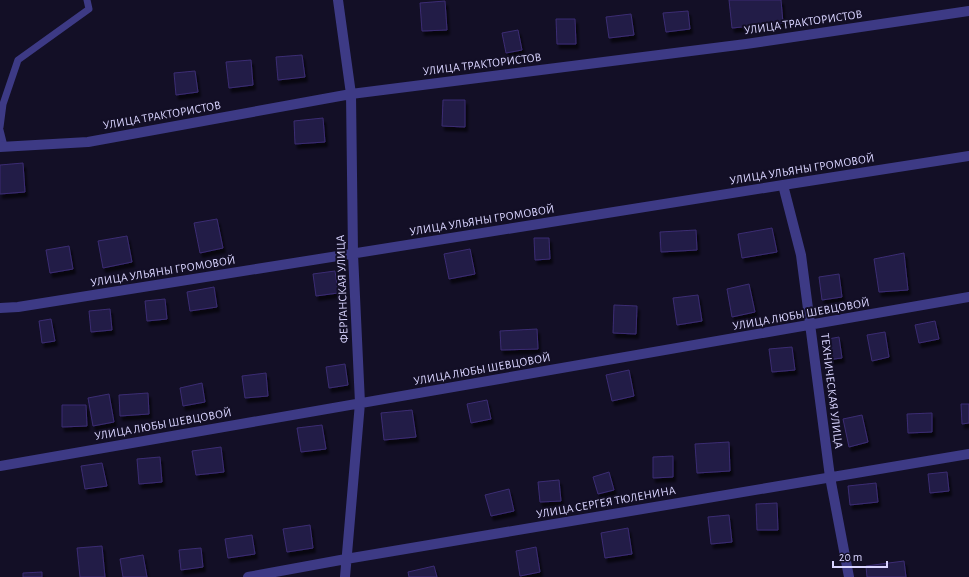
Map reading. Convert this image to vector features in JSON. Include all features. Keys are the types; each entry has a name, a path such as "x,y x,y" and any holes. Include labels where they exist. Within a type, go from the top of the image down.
{"street":[{"name":"ФЕРГАНСКАЯ УЛИЦА","path":"338,0 352,94 353,254 360,403 346,559 346,577"},
{"name":"УЛИЦА ТРАКТОРИСТОВ","path":"2,147 88,142 352,94 746,44 969,11"},
{"name":"УЛИЦА УЛЬЯНЫ ГРОМОВОЙ","path":"0,308 26,306 969,156"},
{"name":"ТЕХНИЧЕСКАЯ УЛИЦА","path":"783,185 801,255 830,477 849,577"},
{"name":"УЛИЦА ЛЮБЫ ШЕВЦОВОЙ","path":"0,466 969,297"},
{"name":"УЛИЦА СЕРГЕЯ ТЮЛЕНИНА","path":"248,577 346,559 969,454"}],"lane":[{"path":"2,147 0,129 3,104 18,60 89,9 87,0"}],"building":[{"path":"729,0 781,0 783,23 732,28"},
{"path":"445,1 447,30 422,31 420,3"},
{"path":"688,11 690,29 666,32 663,13"},
{"path":"631,14 634,35 609,38 606,17"},
{"path":"556,19 575,19 576,44 557,44"},
{"path":"518,30 522,50 506,53 502,33"},
{"path":"302,55 305,77 278,80 276,57"},
{"path":"251,60 253,85 229,88 226,62"},
{"path":"195,71 198,92 176,95 174,73"},
{"path":"443,100 465,100 465,127 442,126"},
{"path":"323,118 325,142 295,144 294,121"},
{"path":"23,163 25,192 0,194 0,165"},
{"path":"217,219 223,248 200,253 194,223"},
{"path":"772,228 777,252 742,258 738,234"},
{"path":"696,230 697,250 661,252 660,232"},
{"path":"127,236 132,262 103,268 98,241"},
{"path":"534,238 549,238 550,259 535,260"},
{"path":"69,246 73,269 50,273 46,250"},
{"path":"470,249 475,274 449,279 444,254"},
{"path":"904,253 908,290 879,292 874,259"},
{"path":"335,271 338,293 316,296 313,274"},
{"path":"839,274 842,297 822,300 819,277"},
{"path":"749,284 755,312 732,317 727,289"},
{"path":"214,287 217,307 190,311 187,292"},
{"path":"698,295 702,321 677,325 673,298"},
{"path":"165,299 167,319 147,321 145,301"},
{"path":"614,305 637,306 636,334 613,333"},
{"path":"110,309 112,330 91,332 89,311"},
{"path":"51,319 55,341 42,343 39,321"},
{"path":"935,321 939,339 919,343 915,325"},
{"path":"537,329 538,349 501,350 500,331"},
{"path":"885,332 889,357 872,361 867,335"},
{"path":"839,337 842,358 826,360 823,340"},
{"path":"792,347 795,370 772,372 769,349"},
{"path":"345,364 348,385 329,388 326,367"},
{"path":"629,370 634,396 612,401 606,375"},
{"path":"266,373 268,396 245,398 242,376"},
{"path":"202,383 205,402 183,406 180,388"},
{"path":"148,393 149,414 120,416 119,395"},
{"path":"109,394 114,422 93,426 88,398"},
{"path":"487,400 491,419 471,423 467,404"},
{"path":"961,404 969,404 969,423 962,424"},
{"path":"62,405 86,405 87,426 62,427"},
{"path":"412,410 416,437 384,440 381,413"},
{"path":"932,413 932,432 908,433 907,414"},
{"path":"862,415 868,442 849,447 843,419"},
{"path":"322,425 326,449 301,452 297,428"},
{"path":"729,442 730,471 697,473 695,444"},
{"path":"221,447 224,472 196,475 192,451"},
{"path":"673,456 673,477 653,478 653,457"},
{"path":"160,457 162,482 139,484 137,459"},
{"path":"102,463 107,486 85,489 81,466"},
{"path":"609,472 614,490 598,494 593,477"},
{"path":"947,472 949,491 930,493 928,474"},
{"path":"559,480 561,501 540,502 538,482"},
{"path":"876,483 878,502 850,505 848,486"},
{"path":"509,489 514,511 491,516 485,495"},
{"path":"777,503 778,530 757,530 756,504"},
{"path":"729,515 732,542 711,544 708,517"},
{"path":"310,525 313,548 287,552 283,529"},
{"path":"628,528 632,554 605,558 601,533"},
{"path":"252,535 255,554 228,558 225,539"},
{"path":"102,546 105,577 80,577 77,548"},
{"path":"536,547 540,572 520,576 516,551"},
{"path":"201,548 203,567 181,570 179,550"},
{"path":"143,555 147,577 123,577 120,559"},
{"path":"904,561 906,577 867,577 866,566"},
{"path":"434,566 437,577 409,577 408,572"},
{"path":"42,572 42,577 23,577 23,573"}]}
